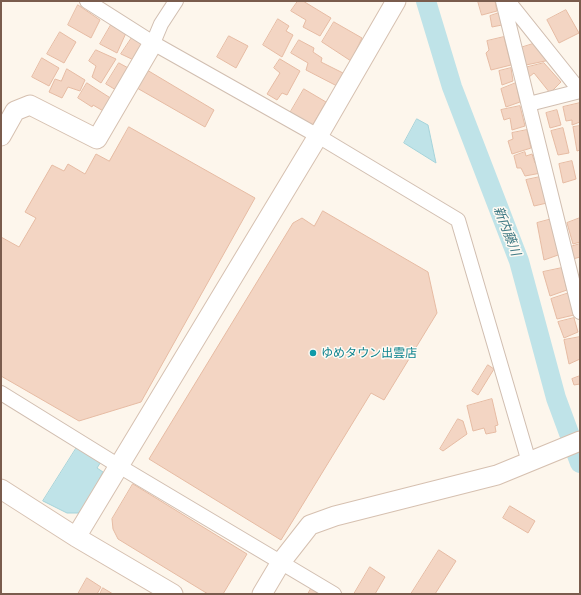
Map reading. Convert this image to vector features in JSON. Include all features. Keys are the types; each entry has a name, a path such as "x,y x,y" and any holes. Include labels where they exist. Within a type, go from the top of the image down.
{"street":[{"path":"87,1 154,42 318,136 458,220 530,462"},
{"path":"3,130 15,111 30,104 97,139 154,42 161,24 176,1"},
{"path":"76,537 318,136 396,1"},
{"path":"503,1 580,312"},
{"path":"508,1 580,91 529,104"},
{"path":"1,393 119,466 334,594"},
{"path":"262,594 281,562 310,525 335,516 497,475 580,442"},
{"path":"1,489 76,537 173,594"}],"water":[{"path":"417,119 428,125 436,163 404,143"},
{"path":"79,444 102,460 97,468 103,472 85,507 78,513 67,513 43,501"}],"building":[{"path":"298,1 303,1 331,18 320,36 303,27 306,20 291,11"},
{"path":"478,1 495,1 497,11 482,15"},
{"path":"78,5 100,20 91,38 68,25"},
{"path":"566,10 579,33 559,43 547,20"},
{"path":"499,13 502,25 492,27 490,16"},
{"path":"278,19 289,26 286,31 293,35 282,57 263,45"},
{"path":"334,22 362,38 351,61 322,42"},
{"path":"111,25 126,33 117,53 100,44"},
{"path":"60,32 76,42 64,63 47,54"},
{"path":"133,36 147,45 138,62 121,54"},
{"path":"229,36 248,46 236,68 217,57"},
{"path":"504,37 511,65 491,70 486,53 489,50 487,41"},
{"path":"299,40 314,48 313,52 322,58 321,62 343,73 337,86 306,70 308,63 291,53"},
{"path":"536,43 550,60 526,65 520,48"},
{"path":"96,50 116,59 101,83 92,77 96,66 89,61"},
{"path":"42,58 59,68 49,86 32,77"},
{"path":"280,59 300,71 287,95 282,93 277,100 267,94 280,73 274,68"},
{"path":"119,63 132,70 116,90 106,84"},
{"path":"544,63 561,82 550,93 534,73 529,77 524,68"},
{"path":"511,68 513,81 502,85 499,71"},
{"path":"67,69 85,80 80,91 68,87 62,98 49,92 55,79 61,81"},
{"path":"147,70 214,110 205,127 137,88"},
{"path":"87,83 112,99 105,112 93,105 92,107 78,98"},
{"path":"516,83 520,102 506,107 501,89"},
{"path":"304,89 326,102 312,126 290,113"},
{"path":"580,103 580,122 572,125 572,120 566,121 563,107"},
{"path":"520,106 525,126 512,130 510,118 504,120 501,110"},
{"path":"557,110 561,125 550,128 546,113"},
{"path":"580,126 580,150 577,151 573,127"},
{"path":"129,127 255,198 141,402 79,421 1,376 1,237 19,247 36,218 25,212 52,165 64,171 68,164 85,174 96,154 109,161"},
{"path":"563,128 569,153 558,155 551,131"},
{"path":"527,130 531,148 512,154 508,141 513,139 512,133"},
{"path":"525,152 526,156 532,154 535,163 538,163 541,173 525,176 521,168 517,168 514,156"},
{"path":"572,161 576,179 563,183 559,164"},
{"path":"540,177 547,203 534,206 526,180"},
{"name":"ゆめタウン出雲店","path":"323,211 428,272 437,313 384,400 371,393 281,540 149,459 293,223 302,218 314,226"},
{"path":"580,218 580,242 573,244 567,223"},
{"path":"552,219 561,254 544,260 537,223"},
{"path":"580,244 580,257 573,259 570,247"},
{"path":"562,268 567,290 550,296 543,272"},
{"path":"569,293 574,315 557,319 551,299"},
{"path":"574,318 578,332 564,338 558,322"},
{"path":"580,337 580,359 569,364 564,340"},
{"path":"488,365 494,369 478,395 472,391"},
{"path":"580,376 580,384 574,385 572,379"},
{"path":"492,399 498,425 495,426 496,432 486,434 484,428 473,431 467,406"},
{"path":"458,419 463,421 467,434 443,451 440,449"},
{"path":"133,484 247,554 223,594 208,594 118,539 113,529 112,519"},
{"path":"510,506 535,521 528,533 503,518"},
{"path":"439,550 456,561 435,594 411,594"},
{"path":"370,567 385,577 375,594 354,594"},
{"path":"87,578 101,587 97,594 78,594"},
{"path":"312,587 323,594 308,594"},
{"path":"103,588 113,594 100,594"}],"waterway":[{"name":"新内藤川","path":"426,1 452,87 519,261 556,398 580,463"}],"place":[{"name":"ゆめタウン出雲店","path":"313,353"}]}
